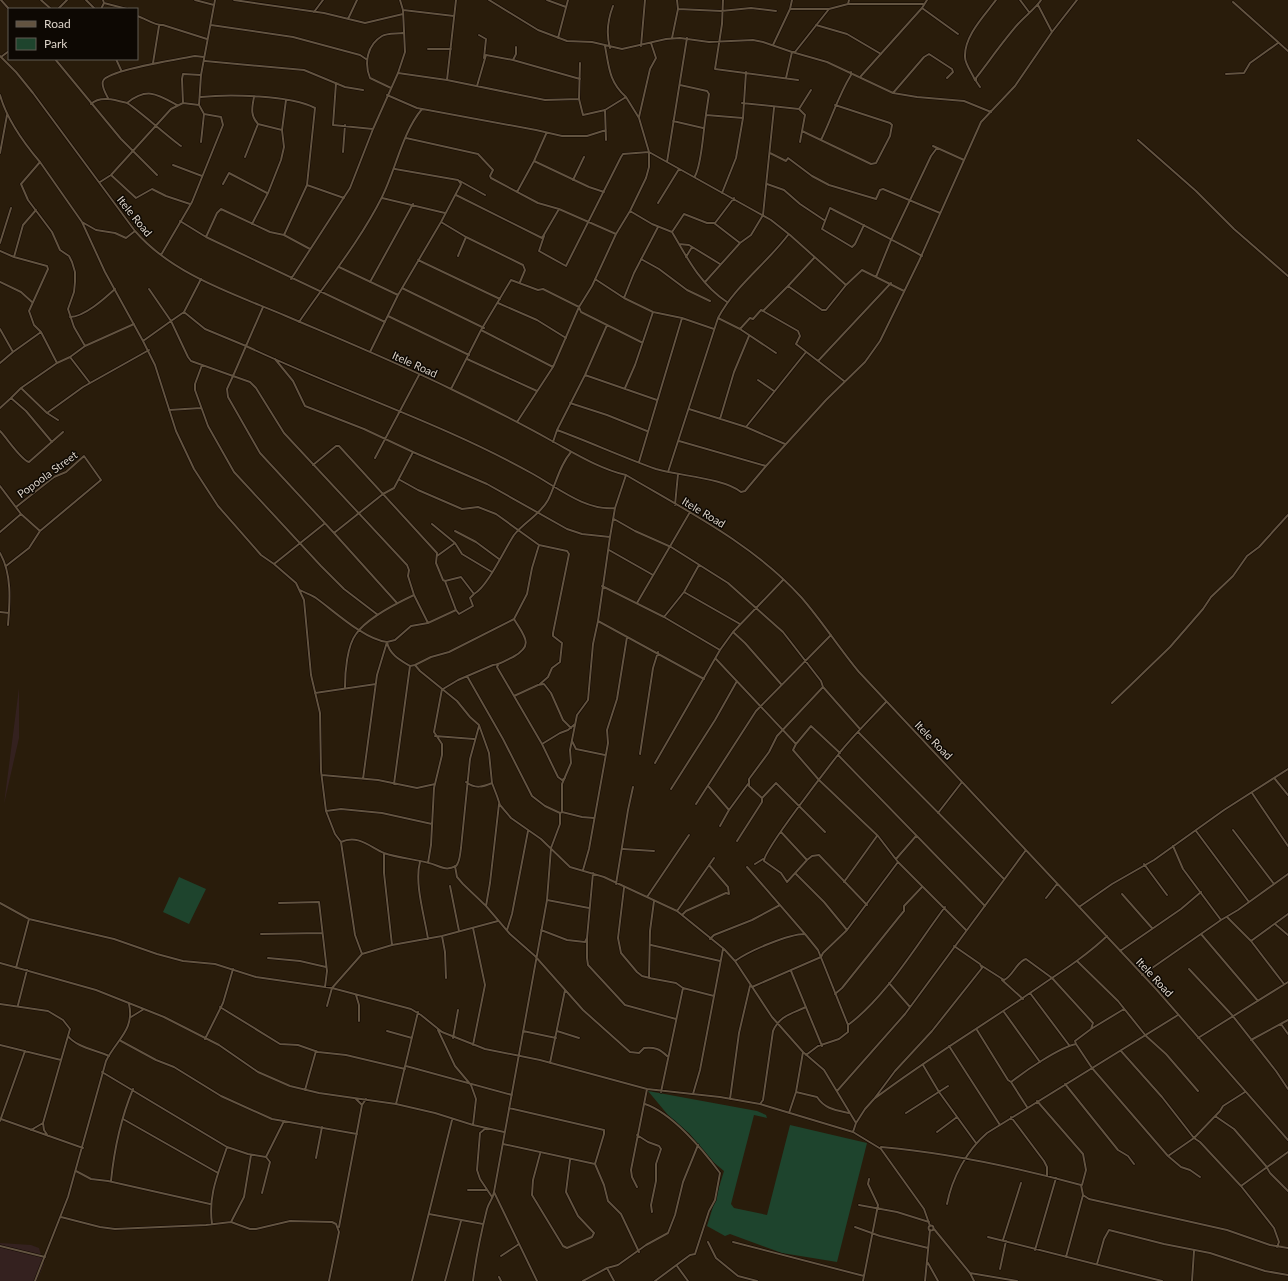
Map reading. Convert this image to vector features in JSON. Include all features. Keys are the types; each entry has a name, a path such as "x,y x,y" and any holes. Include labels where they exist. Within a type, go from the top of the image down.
{"street":[{"path":"1,0 8,8"},
{"path":"42,0 50,8"},
{"path":"59,8 67,0"},
{"path":"86,0 94,8"},
{"path":"195,0 214,5"},
{"path":"201,142 204,114 199,105 205,61 204,57 215,0"},
{"path":"234,0 314,12 365,23 403,14"},
{"path":"314,12 323,0"},
{"path":"348,19 357,0"},
{"path":"291,279 344,198 355,177 372,129 398,73 405,52 403,10 400,0"},
{"path":"447,80 456,0"},
{"path":"489,0 538,30 558,38 592,42 622,50 672,38 688,38 719,42 753,40 827,62 851,74 861,76 893,93 917,97 964,101 991,112"},
{"path":"547,0 566,7"},
{"path":"558,38 568,0"},
{"path":"641,46 645,0"},
{"path":"672,38 678,10 677,0"},
{"path":"723,0 721,11 722,24 715,69 798,80"},
{"path":"773,45 790,9 792,0"},
{"path":"848,4 849,0"},
{"path":"861,76 922,8 923,4 927,0"},
{"path":"980,87 966,61 967,47 977,26 996,0"},
{"path":"1020,0 1029,12"},
{"path":"976,81 1008,36 1041,0"},
{"path":"557,430 668,472 718,482 743,492 844,381 865,362 880,341 922,256 981,122 1015,86 1052,32 1077,0"},
{"path":"104,1 124,8"},
{"path":"1233,2 1288,51"},
{"path":"790,9 829,9 848,4 923,4"},
{"path":"1038,5 1052,32"},
{"path":"610,48 608,38 609,16 613,6"},
{"path":"678,10 721,11 751,8 776,11"},
{"path":"922,8 958,34"},
{"path":"792,52 795,52 829,9"},
{"path":"403,10 454,16"},
{"path":"138,16 146,18 159,26 164,25 208,39"},
{"path":"211,25 293,37 360,55 366,59"},
{"path":"816,25 847,34 881,54"},
{"path":"153,63 159,26"},
{"path":"391,88 370,78 366,59 372,44 382,36 404,33"},
{"path":"477,86 486,40 479,35"},
{"path":"667,162 671,148 673,121 688,38"},
{"path":"1226,74 1244,73 1250,63 1278,42"},
{"path":"639,118 650,69 656,58 651,43"},
{"path":"517,422 554,367 579,307 595,279 616,234 630,212 646,178 649,167 649,152 639,118 626,97 616,88 610,72 605,46"},
{"path":"513,60 516,54 516,47"},
{"path":"428,49 450,49"},
{"path":"786,78 792,52"},
{"path":"893,93 924,57 929,54 952,69 953,72 947,78"},
{"path":"483,61 486,55 513,60 580,79"},
{"path":"108,98 102,85 103,81 105,78 121,70 132,70 153,63 166,63 195,56 204,57"},
{"name":"Itele Road","path":"0,57 16,72 33,93 135,231 146,243 161,255 201,279 370,352 451,389 517,422 571,452 614,472 626,475 733,539 783,580 800,597 859,672 886,702 1107,936 1288,1140"},
{"path":"55,60 121,139 157,175"},
{"path":"116,60 121,70"},
{"path":"205,61 304,70 336,83 363,90"},
{"path":"580,63 579,99 584,115 605,110 626,97"},
{"path":"722,192 736,158 742,118 742,103 746,72"},
{"path":"398,73 447,80 545,100 579,99"},
{"path":"183,103 183,74 202,74 202,76"},
{"path":"822,140 830,123 835,105 851,74"},
{"path":"336,83 332,124 372,129"},
{"path":"680,85 707,90 709,94 703,128 699,167 695,176"},
{"path":"800,109 811,90"},
{"path":"127,103 136,96 153,92 177,105"},
{"path":"0,95 7,115 24,144 40,162 82,222 96,253 149,350 173,424 194,468 218,506 260,555 288,576 300,590 304,600 311,675 320,713 322,775 326,811 335,834 341,842 355,935 362,954"},
{"path":"201,97 226,95 299,101 315,108 306,185 284,234"},
{"path":"387,95 417,108 546,133 574,137 587,136 606,130"},
{"path":"254,97 251,112 253,119 258,124 282,130"},
{"path":"91,104 94,100 108,98 127,103 181,146"},
{"path":"252,224 268,193 284,147 282,130 286,100"},
{"path":"100,182 111,175 177,105 183,103 199,105"},
{"path":"742,103 774,108 800,109 805,115 800,142"},
{"path":"802,131 871,164 876,163 890,136 892,125 890,123 835,105"},
{"path":"417,108 417,115"},
{"path":"704,282 740,243 751,235 763,215 767,184 765,180 770,152 774,108"},
{"path":"299,322 338,267 382,198 395,169 406,138 417,115 422,109"},
{"path":"605,110 606,140"},
{"path":"161,255 190,204 223,125 221,118 204,114"},
{"path":"0,153 7,115"},
{"path":"706,115 742,118"},
{"path":"673,121 703,128"},
{"path":"245,157 258,124"},
{"path":"343,152 346,125"},
{"path":"517,192 534,161 546,133"},
{"path":"406,138 478,154 493,170 490,176 491,178 538,203 559,209 616,234"},
{"path":"1138,140 1196,191 1234,229 1288,276"},
{"path":"933,146 964,160"},
{"path":"876,277 891,240 931,156 937,148"},
{"path":"559,209 544,236 539,251 566,266 622,154 649,152 695,176 763,215 789,235 846,285"},
{"path":"770,152 786,161 788,158 812,176 829,185 876,199 880,190 883,189 940,213"},
{"path":"573,180 584,157"},
{"path":"534,161 589,188 604,192"},
{"path":"40,162 21,184 28,200 52,232 60,250 69,256 75,272 74,292 68,309 74,327 85,346"},
{"path":"173,165 202,176"},
{"path":"395,169 460,181 485,195"},
{"path":"658,203 679,169"},
{"path":"224,184 229,173 268,193"},
{"path":"111,175 136,198 152,189 166,196 190,204"},
{"path":"370,352 398,295 456,195 460,181"},
{"path":"767,184 784,190 800,204 824,220"},
{"path":"306,185 344,198"},
{"path":"456,195 540,238 544,236"},
{"path":"382,198 413,204 445,213"},
{"path":"714,223 734,198"},
{"path":"370,282 413,204"},
{"path":"0,243 11,208"},
{"path":"864,225 852,247 822,229 824,220 830,208 864,225 922,256"},
{"path":"206,237 217,213 221,209 270,232 284,234 310,249"},
{"path":"14,256 23,225 36,210"},
{"path":"630,212 658,227 672,232 686,257 704,282 727,302"},
{"path":"672,232 684,214 700,221 714,223 740,243"},
{"path":"180,221 206,237 267,265 291,279 385,322"},
{"path":"82,222 96,230 115,233 126,238 135,231"},
{"path":"441,222 466,237 523,265 525,270 520,282"},
{"path":"624,298 658,227"},
{"path":"668,472 718,318 727,302 789,235"},
{"path":"458,256 466,237"},
{"path":"679,244 692,247 720,264"},
{"path":"686,257 692,247"},
{"path":"0,251 47,266 47,274 32,302 30,314 34,324 41,332 57,363"},
{"path":"740,329 747,320 750,318 753,320 761,310 764,311 815,257"},
{"path":"418,260 500,299"},
{"path":"641,260 659,269 687,290 710,301"},
{"path":"338,267 398,295"},
{"path":"788,286 824,310 846,285 862,270 891,283 904,291"},
{"path":"143,341 184,312 201,279"},
{"path":"595,279 624,298 653,312 682,318 714,329"},
{"path":"451,389 511,280 520,282 538,290 543,289 579,307 581,312 641,342"},
{"path":"0,282 21,292 32,302"},
{"path":"818,361 891,283"},
{"path":"402,288 554,367"},
{"path":"70,317 77,317 83,314 115,289"},
{"path":"149,289 171,321 188,357 194,363 250,382 256,388 284,433 407,565 409,570 408,576 414,594 428,623"},
{"path":"498,303 537,320 566,338"},
{"path":"263,307 227,389 227,394 256,447 324,524 398,603"},
{"path":"764,311 798,331 800,336 796,343 844,381"},
{"path":"184,312 205,329 500,455 586,504 604,509 615,508"},
{"path":"625,388 635,365 641,342 653,312"},
{"path":"388,316 469,355"},
{"path":"639,462 647,431 682,318"},
{"path":"718,318 740,329 776,353"},
{"path":"0,408 21,388 57,363 70,357 85,346 134,324"},
{"path":"553,442 557,430 585,375 607,325"},
{"path":"0,329 14,352"},
{"path":"0,363 41,332"},
{"path":"720,419 734,372 749,336"},
{"path":"47,413 90,383 149,350"},
{"path":"746,427 806,352"},
{"path":"70,357 90,383"},
{"path":"275,359 293,381 305,406 487,484 567,529 582,534 610,537"},
{"path":"467,359 537,392"},
{"path":"202,365 194,386 201,408 216,442 234,472 264,506 344,589 378,615"},
{"path":"375,458 386,440 419,375"},
{"path":"585,375 657,400"},
{"path":"758,380 774,391"},
{"path":"21,388 47,413 58,420"},
{"path":"11,398 26,411 52,442"},
{"path":"570,403 607,415 647,431"},
{"path":"169,410 201,408"},
{"path":"689,409 746,427 786,445"},
{"path":"0,431 26,461 29,462 63,432"},
{"path":"679,441 766,466"},
{"path":"313,465 338,445 428,541 437,553 436,563 459,614 473,606 470,598 489,579 499,559 516,534 538,513 548,500 565,459 571,452"},
{"path":"334,533 383,494 394,488 400,480 413,452"},
{"name":"Popoola Street","path":"16,507 54,476 66,472 84,456 101,480 40,531"},
{"path":"675,505 678,474"},
{"path":"562,784 567,776 571,763 570,750 577,715 588,700 593,644 598,621 610,537 615,508 626,475"},
{"path":"400,480 418,490 462,508 478,507 496,514 539,544 567,551 569,554 553,633 553,636 562,643 560,662 552,668 548,677 540,684 514,696"},
{"path":"0,488 22,514 40,531 29,548 6,566"},
{"path":"637,603 690,512"},
{"path":"0,532 22,514"},
{"path":"1112,703 1170,647 1203,609 1211,597 1233,576 1247,556 1259,546 1288,514"},
{"path":"614,519 635,531 671,547 728,583 784,632 821,681 823,687 859,731 1004,879"},
{"path":"274,564 324,524"},
{"path":"432,524 455,543 462,554 492,572"},
{"path":"455,531 476,542 499,559"},
{"path":"437,556 455,543"},
{"path":"387,642 388,649 410,666 431,657 449,652 514,619 527,594 532,568 539,544"},
{"path":"609,550 653,575"},
{"path":"0,553 6,566 9,613 8,625"},
{"path":"664,617 684,592 699,565"},
{"path":"445,581 461,578 474,594"},
{"path":"655,763 720,650 740,624 783,580"},
{"path":"602,586 664,617 720,650"},
{"path":"300,590 316,598 334,613 375,639 387,642 394,640 411,626 428,623 456,610"},
{"path":"684,592 740,624"},
{"path":"345,687 345,670 350,646 360,630 378,615 414,594"},
{"path":"0,612 9,613"},
{"path":"442,689 467,676 493,665 498,665 523,651 526,648 526,639 514,619"},
{"path":"598,621 658,652 704,679"},
{"path":"733,632 745,643 781,684"},
{"path":"696,804 761,706 830,635"},
{"path":"583,870 589,849 608,743 608,730 617,699 627,637"},
{"path":"363,779 379,665 387,642"},
{"path":"640,754 658,652"},
{"path":"716,658 796,744"},
{"path":"415,665 457,701 470,717 479,725 489,753 492,783 499,802 511,818 551,848 567,865 593,873 676,911 710,940 724,949 735,961 751,987 777,1022 803,1052 824,1070 856,1123"},
{"path":"473,1281 483,1224 488,1206 493,1198 535,956 547,900 551,848 560,824 561,812 562,780 553,769 542,744 497,667 498,665"},
{"path":"394,784 410,666"},
{"path":"467,676 532,796 545,806 561,812 594,818"},
{"path":"670,789 715,720 737,681"},
{"path":"316,693 345,687 376,684"},
{"path":"540,684 547,687 564,720 571,729"},
{"path":"720,826 782,730 823,687"},
{"path":"428,863 435,784 439,773 442,744 435,736 434,728 442,689"},
{"path":"755,864 763,859 781,832 839,754 886,702"},
{"path":"542,744 560,733 571,729 576,723"},
{"path":"341,842 347,840 359,840 367,842 384,853 428,863 442,868 451,868 455,866 459,860 461,848 466,782 474,739 479,725"},
{"path":"966,930 945,907 922,887 898,862 878,836 819,780 794,752 796,744 811,726 985,906"},
{"path":"435,736 474,739"},
{"path":"572,740 576,749 605,755"},
{"path":"1079,907 1144,864 1154,860 1224,810 1288,769"},
{"path":"322,775 363,779 417,788 435,784"},
{"path":"562,780 567,776"},
{"path":"1275,778 1288,795"},
{"path":"466,782 472,786 478,787 492,783"},
{"path":"938,813 962,782"},
{"path":"737,841 762,802 762,798 776,783 825,832"},
{"path":"748,784 762,798"},
{"path":"616,884 633,787"},
{"path":"708,787 729,810"},
{"path":"1252,793 1288,846"},
{"path":"486,906 499,802"},
{"path":"326,811 341,810 382,813 432,824"},
{"path":"1233,830 1274,884"},
{"path":"507,930 512,914 528,831"},
{"path":"1196,831 1249,902"},
{"path":"781,832 807,860"},
{"path":"647,897 688,835"},
{"path":"844,882 878,836"},
{"path":"896,859 916,836"},
{"path":"1173,846 1183,869 1221,920"},
{"path":"622,849 654,851"},
{"path":"837,1091 910,1007 1026,850"},
{"path":"384,853 384,873 392,945"},
{"path":"763,859 781,873 787,882 796,874 807,860 812,856 819,855 867,905"},
{"path":"676,911 714,858"},
{"path":"420,862 418,869 419,881 428,939"},
{"path":"751,987 821,957 823,953 847,930 858,913 867,905 898,862"},
{"path":"1144,864 1166,895"},
{"path":"682,915 686,911 726,893 729,894 728,887 709,865"},
{"path":"455,866 457,877 486,906 498,921 535,956 583,1010 630,1052 639,1054 644,1048 651,1047 659,1048 668,1056"},
{"path":"747,867 806,934 818,950 848,1024 848,1032 845,1035 822,1046 818,1046 806,1055"},
{"path":"593,873 587,938 586,958 588,965 625,1005 676,1019"},
{"path":"796,874 824,902 847,930"},
{"path":"1142,975 1288,874"},
{"path":"1046,898 1057,884"},
{"path":"450,886 459,931"},
{"path":"835,994 842,988 904,911 904,906 922,887"},
{"path":"624,888 618,938 621,953 642,976 676,983 683,988 714,996"},
{"path":"1120,951 1182,908 1201,892"},
{"path":"1122,894 1152,928"},
{"path":"547,900 589,908"},
{"path":"652,978 649,978 654,901"},
{"path":"0,902 29,919 114,939 157,954 183,961 210,963 256,976 332,988 411,1008 442,1032 453,1038 473,1045 648,1090 693,1094 760,1104 840,1126 879,1147 966,1158 1082,1185"},
{"path":"279,903 319,902 326,967 325,987"},
{"path":"710,940 714,935 752,920 780,904"},
{"path":"848,1024 867,1008 889,983 945,907"},
{"path":"1251,940 1288,914"},
{"path":"1227,917 1251,940 1284,984"},
{"path":"16,968 29,919"},
{"path":"327,1006 332,988 362,954 392,945 442,936 498,921"},
{"path":"1275,924 1288,935"},
{"path":"473,928 485,985 473,1045"},
{"path":"540,930 567,940 584,943 587,938"},
{"path":"261,934 322,933"},
{"path":"735,961 753,951 782,940 806,934"},
{"path":"1201,934 1258,1001"},
{"path":"442,936 445,952 446,978"},
{"path":"853,1132 856,1123 865,1109 909,1072 1023,999 1077,961 1107,936"},
{"path":"651,945 720,961"},
{"path":"954,946 1002,980 1023,999"},
{"path":"693,1094 697,1085 722,950 724,949"},
{"path":"268,958 300,961 326,967"},
{"path":"1002,980 1010,976 1024,959 1043,970 1052,978 1093,1023 1091,1029"},
{"path":"1077,961 1124,1009 1146,1036 1166,1054 1198,1091"},
{"path":"0,963 96,990 144,1009 205,1038 265,1076 290,1086 305,1090 396,1104 435,1113 473,1126 504,1132"},
{"path":"874,1100 895,1071 956,1001 982,966"},
{"path":"205,1038 225,999 233,969"},
{"path":"1189,969 1232,1015 1276,1071 1288,1089"},
{"path":"18,1006 27,970"},
{"path":"791,971 822,1046"},
{"path":"1198,1038 1232,1015 1288,982"},
{"path":"889,983 910,1007"},
{"path":"730,1099 739,1033 751,987"},
{"path":"661,1092 683,988"},
{"path":"550,1064 565,990"},
{"path":"356,994 359,1005 359,1021"},
{"path":"1030,994 1069,1045"},
{"path":"0,1004 48,1010 57,1014 70,1029 60,1060 44,1123 44,1130 48,1136"},
{"path":"35,1281 61,1217 76,1171 102,1072 109,1056 121,1041 131,1017 129,1004"},
{"path":"220,1007 280,1044 298,1045 316,1051 346,1055 466,1081 512,1095"},
{"path":"760,1104 763,1100 773,1031 777,1022 806,1007"},
{"path":"131,1017 144,1009"},
{"path":"1124,1009 1091,1029 1075,1041 1076,1044 1092,1068 1168,1156 1181,1167 1190,1170 1200,1177"},
{"path":"453,1038 458,1010"},
{"path":"396,1104 418,1012"},
{"path":"1004,1012 1040,1062"},
{"path":"947,1204 949,1195 966,1158 976,1143 1011,1117 1146,1036 1178,1015"},
{"path":"1251,1040 1288,1020"},
{"path":"1281,1024 1288,1034"},
{"path":"437,1028 450,1059 466,1081 471,1085 476,1099 473,1126"},
{"path":"977,1029 1008,1080 1011,1082 1027,1107"},
{"path":"387,1031 412,1038"},
{"path":"523,1031 556,1038"},
{"path":"557,1031 579,1038"},
{"path":"441,1038 442,1032"},
{"path":"68,1036 76,1044 109,1056"},
{"path":"121,1041 156,1060 174,1067 226,1098 272,1119 356,1134"},
{"path":"1011,1082 1040,1062 1069,1045 1076,1044"},
{"path":"0,1045 60,1060"},
{"path":"949,1046 1000,1125"},
{"path":"25,1051 1,1120 83,1148"},
{"path":"305,1090 316,1051"},
{"path":"1121,1051 1162,1097 1194,1138 1200,1142 1241,1186 1274,1228 1279,1242 1277,1247"},
{"path":"789,1113 796,1092 803,1052"},
{"path":"923,1064 938,1092 976,1143"},
{"path":"102,1072 133,1089 227,1147 251,1155 266,1157 270,1162 262,1192"},
{"path":"1065,1084 1118,1150 1128,1156 1134,1164"},
{"path":"906,1113 948,1086"},
{"path":"111,1181 114,1154 133,1089"},
{"path":"637,1186 632,1177 632,1170 637,1135 648,1090"},
{"path":"796,1092 817,1097 822,1105 832,1110 850,1113"},
{"path":"1168,1156 1194,1138 1223,1106 1245,1092"},
{"path":"355,1098 362,1105"},
{"path":"329,1281 340,1232 339,1227 348,1172 362,1105 366,1099"},
{"path":"1038,1101 1083,1154 1086,1170 1082,1185 1083,1195 1066,1257"},
{"path":"645,1104 670,1117 698,1145 720,1173 715,1200 709,1211 695,1254 690,1255 655,1281"},
{"path":"509,1108 604,1130 595,1164 604,1185 608,1201 622,1214 639,1252"},
{"path":"1215,1116 1234,1129 1266,1166 1270,1173 1288,1190"},
{"path":"937,1132 958,1117"},
{"path":"1011,1117 1044,1161 1047,1167 1047,1176"},
{"path":"123,1119 218,1173"},
{"path":"412,1281 452,1120"},
{"path":"266,1157 284,1121"},
{"path":"32,1130 44,1123"},
{"path":"316,1158 322,1127"},
{"path":"486,1128 480,1133 476,1170 480,1179 493,1198"},
{"path":"637,1135 648,1142 659,1146 661,1149 656,1164 656,1181 650,1205 652,1212"},
{"path":"503,1144 540,1154 595,1164"},
{"path":"583,1281 607,1268 618,1265 639,1252 646,1245 668,1233 675,1215 683,1182 698,1145"},
{"path":"212,1224 210,1204 227,1147"},
{"path":"879,1147 924,1209 929,1222 930,1226 928,1228 930,1230 925,1281"},
{"path":"1241,1186 1266,1166 1288,1152"},
{"path":"540,1154 533,1180 532,1195 563,1246 567,1248 592,1237 594,1233 578,1216 566,1192 570,1160"},
{"path":"231,1222 244,1197 251,1155"},
{"path":"76,1171 91,1179 111,1181 210,1204"},
{"path":"1035,1250 1056,1178"},
{"path":"863,1281 878,1201 868,1184 869,1179"},
{"path":"1000,1268 1005,1241 1021,1183"},
{"path":"468,1190 488,1190"},
{"path":"494,1192 537,1281"},
{"path":"1083,1195 1089,1199 1227,1230 1277,1247 1288,1248"},
{"path":"859,1205 877,1208 929,1222"},
{"path":"428,1214 483,1224"},
{"path":"61,1217 100,1228 115,1229 231,1222 250,1229 290,1221 332,1222 339,1227"},
{"path":"445,1281 461,1221"},
{"path":"930,1226 933,1226 970,1273 974,1281"},
{"path":"854,1227 928,1248"},
{"path":"930,1230 934,1229"},
{"path":"1097,1264 1104,1239 1109,1230 1194,1251 1210,1253 1265,1271 1288,1276"},
{"path":"988,1237 1162,1281"},
{"path":"708,1242 716,1258 738,1276 741,1281"},
{"path":"733,1242 864,1276"},
{"path":"501,1256 519,1244"},
{"path":"0,1246 45,1257"},
{"path":"1192,1281 1194,1251"},
{"path":"927,1262 938,1281"},
{"path":"676,1266 688,1281"},
{"path":"607,1268 614,1281"},
{"path":"970,1273 1017,1281"},
{"path":"738,1276 757,1281"},
{"path":"499,1277 501,1281"}],"shaded area":[{"path":"19,688 19,738 4,804"},
{"path":"0,1243 31,1245 39,1248 44,1264 37,1281 0,1281"}],"green space":[{"path":"179,877 206,889 189,924 163,912"},
{"path":"648,1091 757,1111 766,1115 767,1118 754,1115 731,1204 734,1208 767,1215 790,1125 867,1143 837,1262 782,1253 730,1234 725,1236 707,1226 724,1171 712,1161 689,1133 673,1121"}]}
